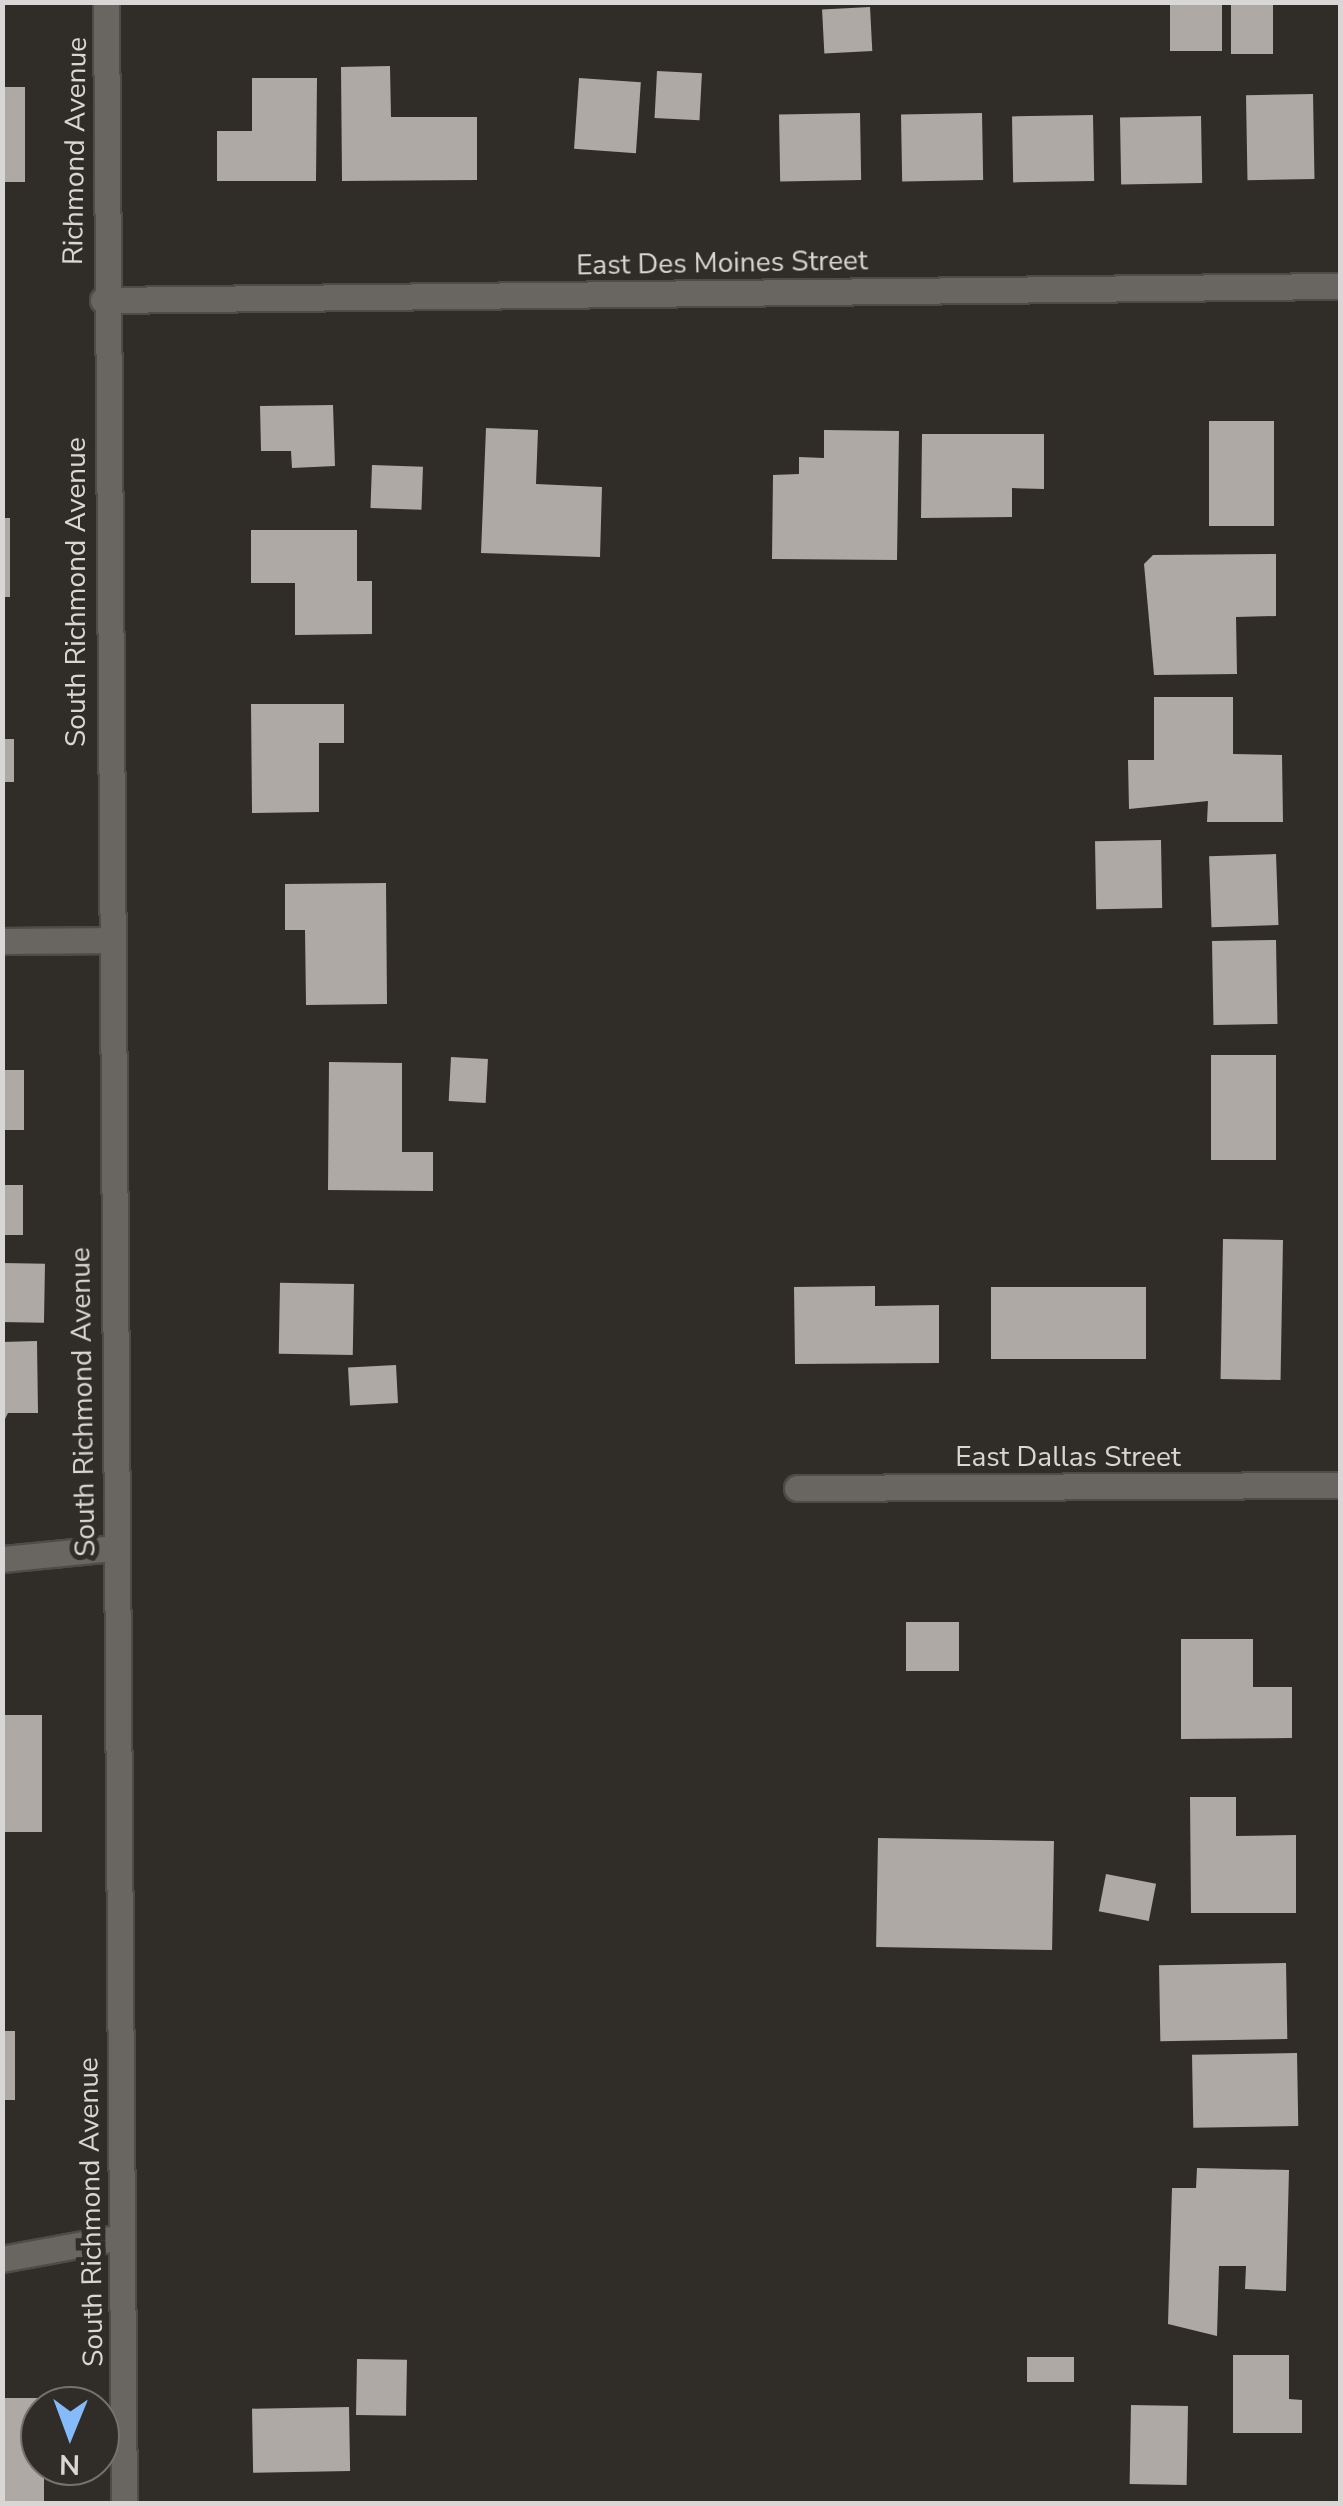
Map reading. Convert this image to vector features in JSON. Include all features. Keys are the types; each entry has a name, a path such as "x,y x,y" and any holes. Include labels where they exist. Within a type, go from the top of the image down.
{"street":[{"name":"Richmond Avenue","path":"104,300 106,2"},
{"name":"East Des Moines Street","path":"104,300 1340,286"},
{"name":"South Richmond Avenue","path":"104,300 124,2504"},
{"path":"2,941 109,940"},
{"name":"East Dallas Street","path":"797,1488 1340,1485"},
{"path":"2,1558 115,1548"},
{"path":"2,2258 121,2238"}],"building":[{"path":"1231,2 1273,2 1273,54 1231,54"},
{"path":"1170,3 1222,3 1222,51 1170,51"},
{"path":"870,7 872,51 824,53 822,10"},
{"path":"390,66 391,117 477,117 477,180 342,181 341,67"},
{"path":"657,71 702,73 699,120 655,118"},
{"path":"252,78 317,78 316,181 217,181 217,131 252,131"},
{"path":"579,78 641,82 636,153 574,149"},
{"path":"2,87 25,87 25,182 2,182"},
{"path":"1313,94 1314,179 1247,180 1246,95"},
{"path":"860,113 861,180 780,181 779,114"},
{"path":"982,113 983,180 902,181 901,114"},
{"path":"1093,115 1094,181 1013,182 1012,116"},
{"path":"1201,116 1202,183 1121,184 1120,117"},
{"path":"333,405 335,466 292,468 291,451 261,451 260,406"},
{"path":"1209,421 1274,421 1274,526 1209,526"},
{"path":"486,428 538,430 536,484 602,487 600,557 481,553"},
{"path":"824,430 899,431 897,560 772,559 773,475 799,474 799,457 824,458"},
{"path":"922,434 1044,434 1044,489 1012,488 1012,517 921,518"},
{"path":"372,465 423,467 421,510 370,508"},
{"path":"2,518 10,518 10,597 2,597"},
{"path":"251,530 357,530 357,581 372,581 372,634 295,635 295,583 251,583"},
{"path":"1276,554 1276,616 1236,617 1237,674 1154,675 1144,564 1153,555"},
{"path":"1154,697 1233,697 1233,754 1282,755 1283,822 1207,822 1208,801 1129,809 1128,760 1154,760"},
{"path":"251,704 344,704 344,743 319,743 319,812 252,813"},
{"path":"2,739 14,739 14,782 2,782"},
{"path":"1161,840 1162,908 1096,909 1095,841"},
{"path":"1276,854 1278,925 1212,927 1209,856"},
{"path":"386,883 387,1004 306,1005 305,930 285,930 285,884"},
{"path":"1276,940 1277,1024 1213,1025 1212,941"},
{"path":"1211,1055 1276,1055 1276,1160 1211,1160"},
{"path":"451,1057 488,1059 486,1103 449,1101"},
{"path":"329,1062 402,1063 402,1152 433,1152 433,1191 328,1190"},
{"path":"2,1070 24,1070 24,1130 2,1130"},
{"path":"2,1185 23,1185 23,1235 2,1235"},
{"path":"1223,1239 1283,1240 1281,1380 1221,1379"},
{"path":"2,1263 45,1264 44,1323 2,1322"},
{"path":"280,1283 354,1284 353,1355 279,1354"},
{"path":"875,1286 875,1306 939,1305 939,1363 795,1364 794,1287"},
{"path":"991,1287 1146,1287 1146,1359 991,1359"},
{"path":"37,1341 38,1413 8,1413 2,1425 2,1342"},
{"path":"396,1365 398,1403 350,1405 348,1368"},
{"path":"906,1622 959,1622 959,1671 906,1671"},
{"path":"1181,1639 1253,1639 1253,1687 1292,1687 1292,1738 1181,1739"},
{"path":"2,1715 42,1715 42,1832 2,1832"},
{"path":"1190,1797 1236,1797 1236,1836 1296,1835 1296,1913 1191,1913"},
{"path":"878,1838 1054,1841 1052,1950 876,1947"},
{"path":"1106,1874 1156,1884 1149,1921 1099,1911"},
{"path":"1286,1963 1287,2039 1160,2041 1159,1965"},
{"path":"2,2031 15,2031 15,2100 2,2100"},
{"path":"1297,2053 1298,2126 1193,2128 1192,2055"},
{"path":"1197,2168 1289,2170 1286,2291 1245,2289 1246,2266 1219,2266 1217,2336 1168,2324 1172,2188 1196,2188"},
{"path":"1233,2355 1289,2355 1289,2399 1302,2400 1302,2433 1233,2433"},
{"path":"1027,2357 1074,2357 1074,2382 1027,2382"},
{"path":"357,2359 407,2360 406,2416 356,2415"},
{"path":"2,2398 20,2398 20,2486 44,2486 44,2504 2,2504"},
{"path":"1131,2405 1188,2406 1187,2485 1130,2484"},
{"path":"349,2407 350,2471 253,2473 252,2409"}]}
